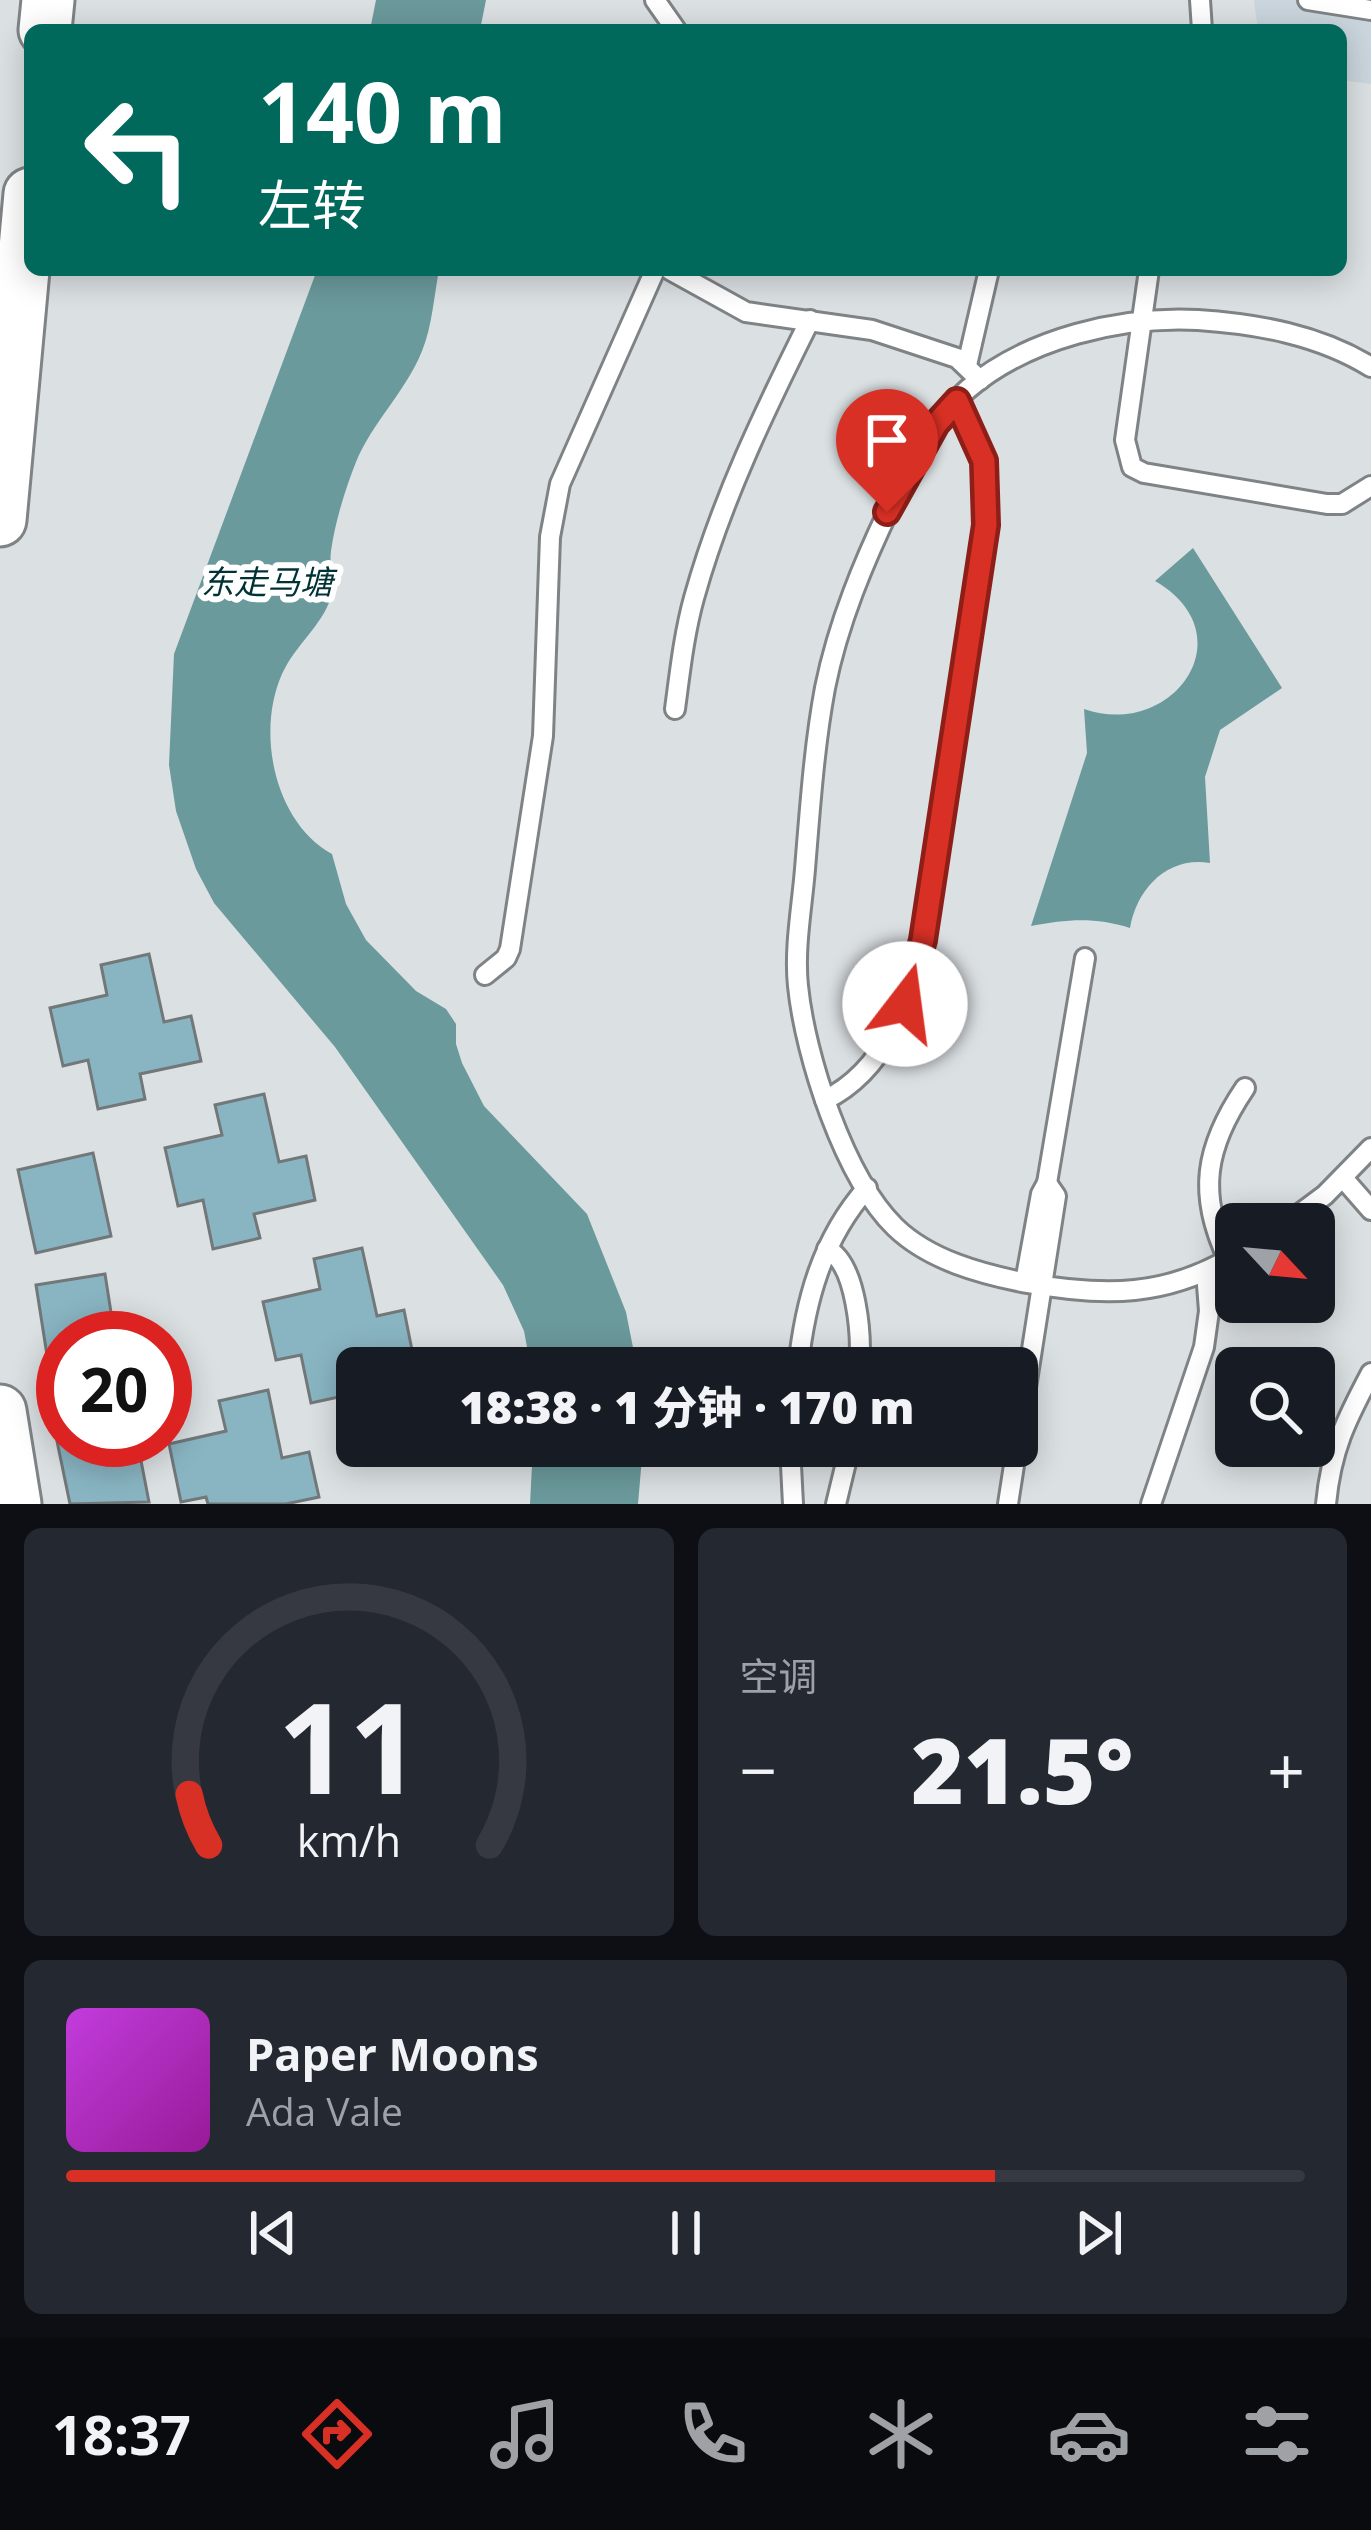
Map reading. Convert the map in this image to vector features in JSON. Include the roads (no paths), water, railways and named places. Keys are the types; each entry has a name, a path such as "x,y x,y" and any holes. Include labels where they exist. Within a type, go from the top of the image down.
{"main road":[{"path":"0,520 24,259"},
{"path":"0,1411 15,1504"}],"lane":[{"path":"1308,0 1371,10"},
{"path":"485,975 510,949 539,766 550,536 560,484 652,276"},
{"path":"681,276 746,312 872,330 957,358 974,373"},
{"path":"988,276 974,373 904,477 871,547 825,690 797,980 808,1044 825,1100 868,1188 895,1227 914,1242 974,1271 1096,1292 1166,1287 1215,1267"},
{"path":"1148,276 1126,440 1132,467 1144,473 1327,504 1342,504 1371,486"},
{"path":"675,709 694,599 718,522 764,412 810,320"},
{"path":"974,373 996,369 1066,339 1144,321 1210,321 1295,334 1371,367"},
{"path":"825,1100 854,1082 890,1034 905,1004 923,940 986,525 984,461 957,401"},
{"path":"1027,1347 1034,1284 1056,1196 1047,1183 1085,958"},
{"path":"1215,1232 1209,1170 1224,1118 1245,1088"},
{"path":"1312,1203 1371,1148"},
{"path":"1343,1178 1371,1210"},
{"path":"800,1347 827,1249 844,1215 868,1188"},
{"path":"827,1249 842,1260 856,1304 858,1347"},
{"path":"1151,1504 1204,1347 1209,1311 1206,1272"},
{"path":"1326,1504 1338,1435 1371,1372"},
{"path":"791,1467 793,1504"},
{"path":"836,1504 845,1467"},
{"path":"1008,1504 1014,1467"}],"water":[{"path":"376,0 486,0 481,24 371,24"},
{"name":"东走马塘","path":"315,276 438,276 422,351 363,448 344,495 331,551 331,597 282,674 274,697 271,748 284,798 296,821 332,854 346,904 366,940 416,991 446,1009 456,1024 462,1063 484,1106 587,1214 626,1312 633,1347 527,1347 503,1285 335,1047 214,903 196,869 176,811 169,765 174,654"},
{"path":"1193,548 1282,688 1220,730 1205,777 1210,863 1181,865 1157,878 1140,900 1130,928 1081,920 1031,926 1087,753 1084,709 1116,715 1145,710 1170,696 1187,677 1197,653 1196,628 1182,603 1155,581"},
{"path":"532,1467 641,1467 638,1504 530,1504"}]}
